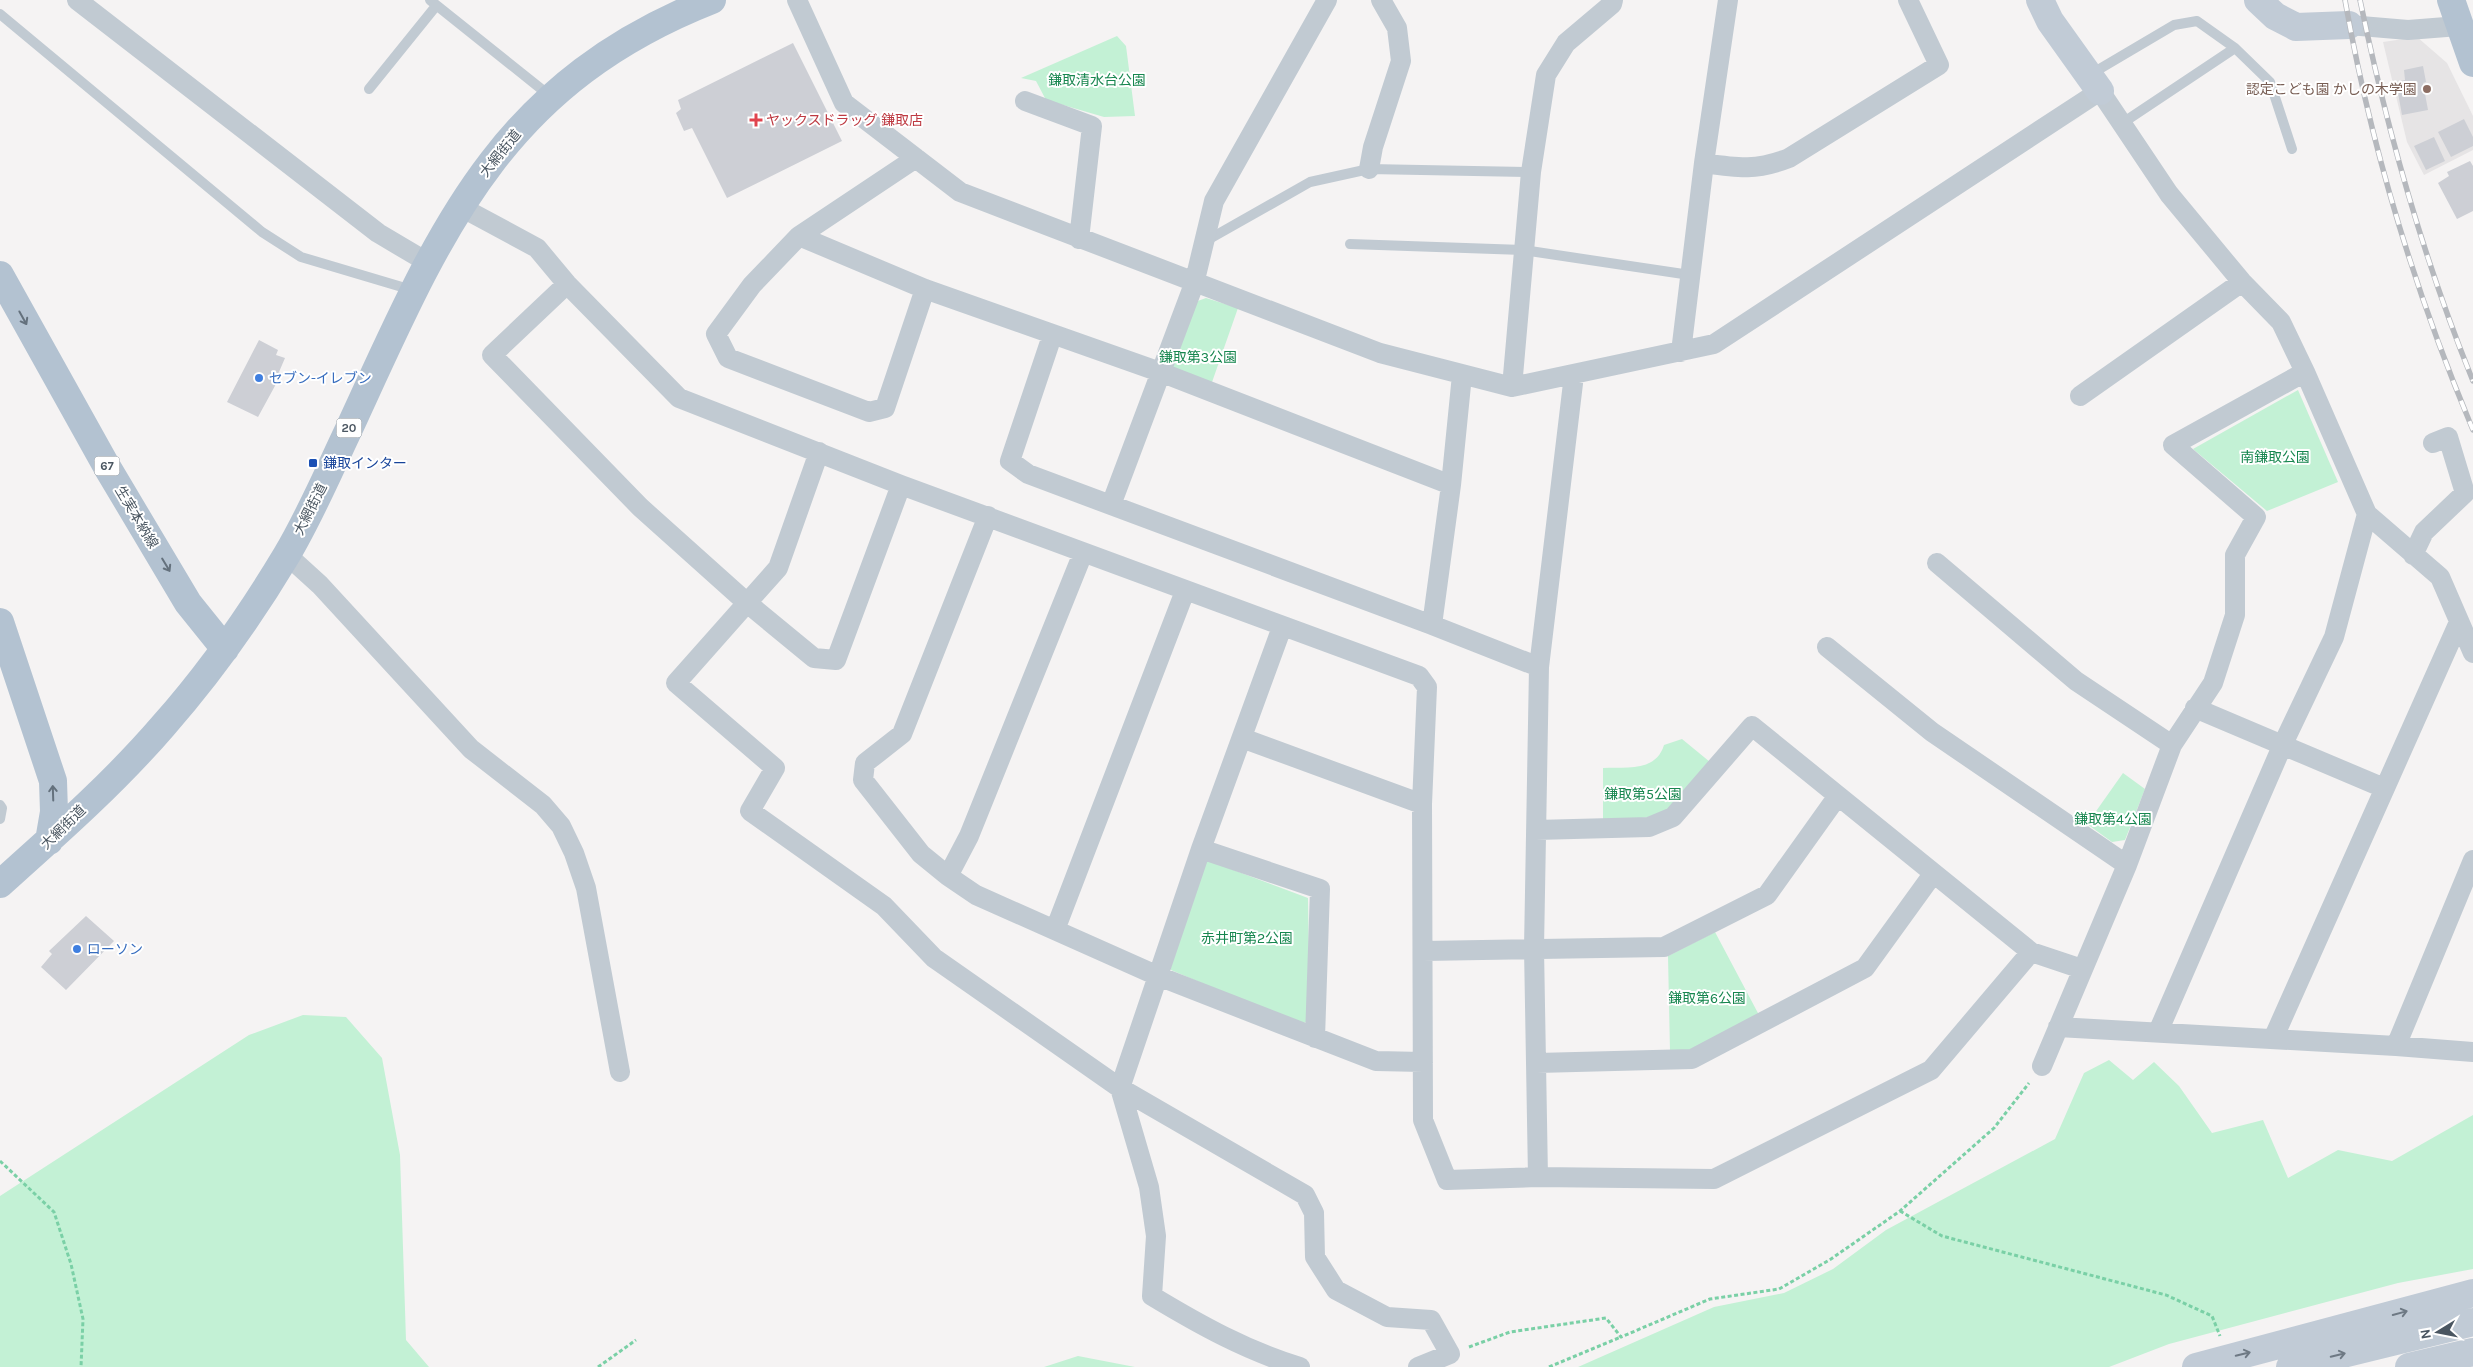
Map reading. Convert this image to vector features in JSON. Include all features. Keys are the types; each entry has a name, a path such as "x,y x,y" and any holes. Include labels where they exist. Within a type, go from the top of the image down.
{"main road":[{"name":"大網街道","path":"0,884 48,841 164,726 225,649 287,555 314,504 427,262 459,206 492,160 550,96 622,43 669,17 712,0"},
{"path":"2451,0 2458,26 2473,63"},
{"name":"生実本納線","path":"0,276 107,467 188,603 225,649"},
{"path":"0,622 53,781 54,812 48,841"}],"street":[{"path":"77,0 378,233 427,262"},
{"path":"798,0 844,103 960,192 1194,284 1380,353 1512,387 1714,344 2094,84"},
{"path":"1111,506 1194,284 1214,201 1327,0"},
{"path":"1368,169 1373,147 1401,61 1397,28 1381,0"},
{"path":"1512,387 1531,172 1546,75 1566,43 1612,4 1613,0"},
{"path":"1681,352 1704,164 1728,0"},
{"path":"1704,164 1744,169 1773,164 1789,158 1939,65 1908,0"},
{"path":"2040,0 2050,21 2169,194 2242,282 2281,322 2367,514 2440,577 2473,653"},
{"path":"2258,0 2275,16 2296,27 2349,26 2408,30 2458,26"},
{"path":"1025,101 1092,126 1078,239"},
{"path":"916,158 799,236 752,285 716,334 728,358 869,412 885,408 925,289"},
{"path":"459,206 536,248 567,284 678,398 901,485 1282,627 1420,676 1427,687 1422,804 1424,951 1423,1120 1447,1180 1538,1177 1714,1179 1932,1070 2031,952"},
{"path":"799,236 925,289 1052,336 1160,372 1451,485"},
{"path":"2080,396 2242,282"},
{"path":"567,284 492,355 640,507 746,602 814,658 836,660 901,485"},
{"path":"1052,336 1010,461 1028,474 1539,667"},
{"path":"2042,1066 2082,968 2128,865 2172,745 2213,683 2235,615 2235,555 2256,517 2173,445 2305,372"},
{"path":"1432,626 1451,485 1462,375"},
{"path":"1538,1177 1534,948 1539,667 1574,375"},
{"path":"2413,555 2424,532 2465,493 2448,437 2433,443"},
{"path":"819,452 778,568 676,683 775,768 750,811 884,906 934,958 1120,1088 1305,1195 1314,1213 1315,1257 1336,1290 1387,1317 1431,1320 1450,1354 1418,1367"},
{"path":"2158,1032 2284,744 2334,637 2367,514"},
{"path":"988,516 902,734 865,763 863,780 921,854 948,876 976,894 1158,976 1376,1061 1422,1062"},
{"path":"948,876 969,836 1083,553"},
{"path":"287,555 320,585 471,749 543,805 561,826 574,853 586,888 620,1072"},
{"path":"1937,563 2076,681 2172,745"},
{"path":"1055,930 1185,591"},
{"path":"2273,1039 2460,622"},
{"path":"1282,627 1200,849 1120,1088 1150,1187 1156,1236 1152,1296 1208,1330 1270,1358 1300,1367"},
{"path":"1826,647 1932,732 2128,865"},
{"path":"2195,708 2284,744 2384,788"},
{"path":"1536,830 1649,827 1673,817 1752,726 1837,797 2031,952 2082,968"},
{"path":"1242,738 1422,804"},
{"path":"1424,951 1664,947 1767,895 1837,797"},
{"path":"1200,849 1320,889 1315,1038"},
{"path":"2396,1046 2473,860"},
{"path":"1537,1062 1692,1059 1865,968 1933,874"},
{"path":"2058,1027 2473,1052"},
{"path":"2196,1367 2473,1293"},
{"path":"2290,1367 2473,1322"},
{"path":"2409,1367 2473,1352"}],"lane":[{"path":"369,89 433,3 550,96"},
{"path":"0,14 179,160 262,232 301,257 413,290"},
{"path":"2094,84 2174,25 2197,21 2235,48 2270,82 2292,149"},
{"path":"2121,124 2235,48"},
{"path":"1204,242 1310,182 1368,169 1531,172"},
{"path":"1350,244 1523,250 1690,274"},
{"path":"0,805 2,808 0,819"}],"path":[{"path":"1549,1367 1710,1299 1779,1289 1831,1259 1900,1211 1994,1128 2042,1066"},
{"path":"0,1161 54,1212 71,1264 83,1319 82,1367"},
{"path":"1900,1211 1942,1236 2166,1295 2200,1310 2212,1316 2218,1328 2225,1358"},
{"path":"1450,1354 1510,1332 1606,1318 1621,1337"},
{"path":"598,1367 636,1340"}],"shaded area":[{"name":"認定こども園 かしの木学園","path":"2417,37 2447,63 2473,116 2473,150 2424,175 2407,142 2383,42"}],"green space":[{"name":"鎌取清水台公園","path":"1117,36 1126,46 1135,116 1104,117 1046,100 1036,81 1021,78"},
{"name":"鎌取第3公園","path":"1206,298 1238,308 1211,385 1176,372 1172,365 1195,302"},
{"name":"南鎌取公園","path":"2298,390 2338,482 2267,511 2193,449"},
{"name":"鎌取第5公園","path":"1682,739 1710,762 1661,816 1603,822 1603,768 1647,764 1660,754 1664,745"},
{"name":"鎌取第4公園","path":"2123,773 2145,789 2125,840 2112,842 2087,824"},
{"name":"赤井町第2公園","path":"1207,860 1308,898 1310,1020 1300,1025 1171,970 1167,959"},
{"name":"鎌取第6公園","path":"1715,932 1759,1015 1689,1050 1670,1051 1668,956"},
{"path":"303,1015 346,1017 382,1058 400,1155 406,1340 429,1367 0,1367 0,1196 249,1035"},
{"path":"2109,1060 2133,1080 2154,1062 2179,1086 2212,1133 2263,1120 2288,1178 2338,1150 2392,1161 2473,1115 2473,1269 2398,1283 2169,1344 2109,1367 1578,1367 1714,1307 1784,1293 1833,1269 1886,1230 2055,1139 2084,1073"},
{"path":"1078,1356 1135,1367 1044,1367"}],"building":[{"name":"ヤックスドラッグ 鎌取店","path":"793,43 842,141 727,198 692,128 684,131 676,113 681,109 678,100"},
{"path":"2423,66 2426,82 2423,83 2428,110 2402,115 2396,82 2405,80 2404,70"},
{"path":"2464,119 2473,137 2473,146 2451,157 2438,132"},
{"path":"2434,137 2445,161 2426,170 2414,146"},
{"path":"2470,161 2473,166 2473,211 2457,219 2438,183 2449,176 2447,172"},
{"path":"259,340 278,350 276,355 285,358 279,372 282,373 258,417 227,402"},
{"path":"86,916 114,941 66,990 41,967 52,954 49,951"}],"railway":[{"path":"2345,0 2368,110 2397,218 2432,325 2473,430"},
{"path":"2360,0 2394,145 2422,241 2473,381"}],"place":[{"name":"認定こども園 かしの木学園","path":"2427,89"},
{"name":"ヤックスドラッグ 鎌取店","path":"756,120"},
{"name":"セブン-イレブン","path":"259,378"},
{"name":"鎌取インター","path":"313,463"},
{"name":"ローソン","path":"77,949"}]}
